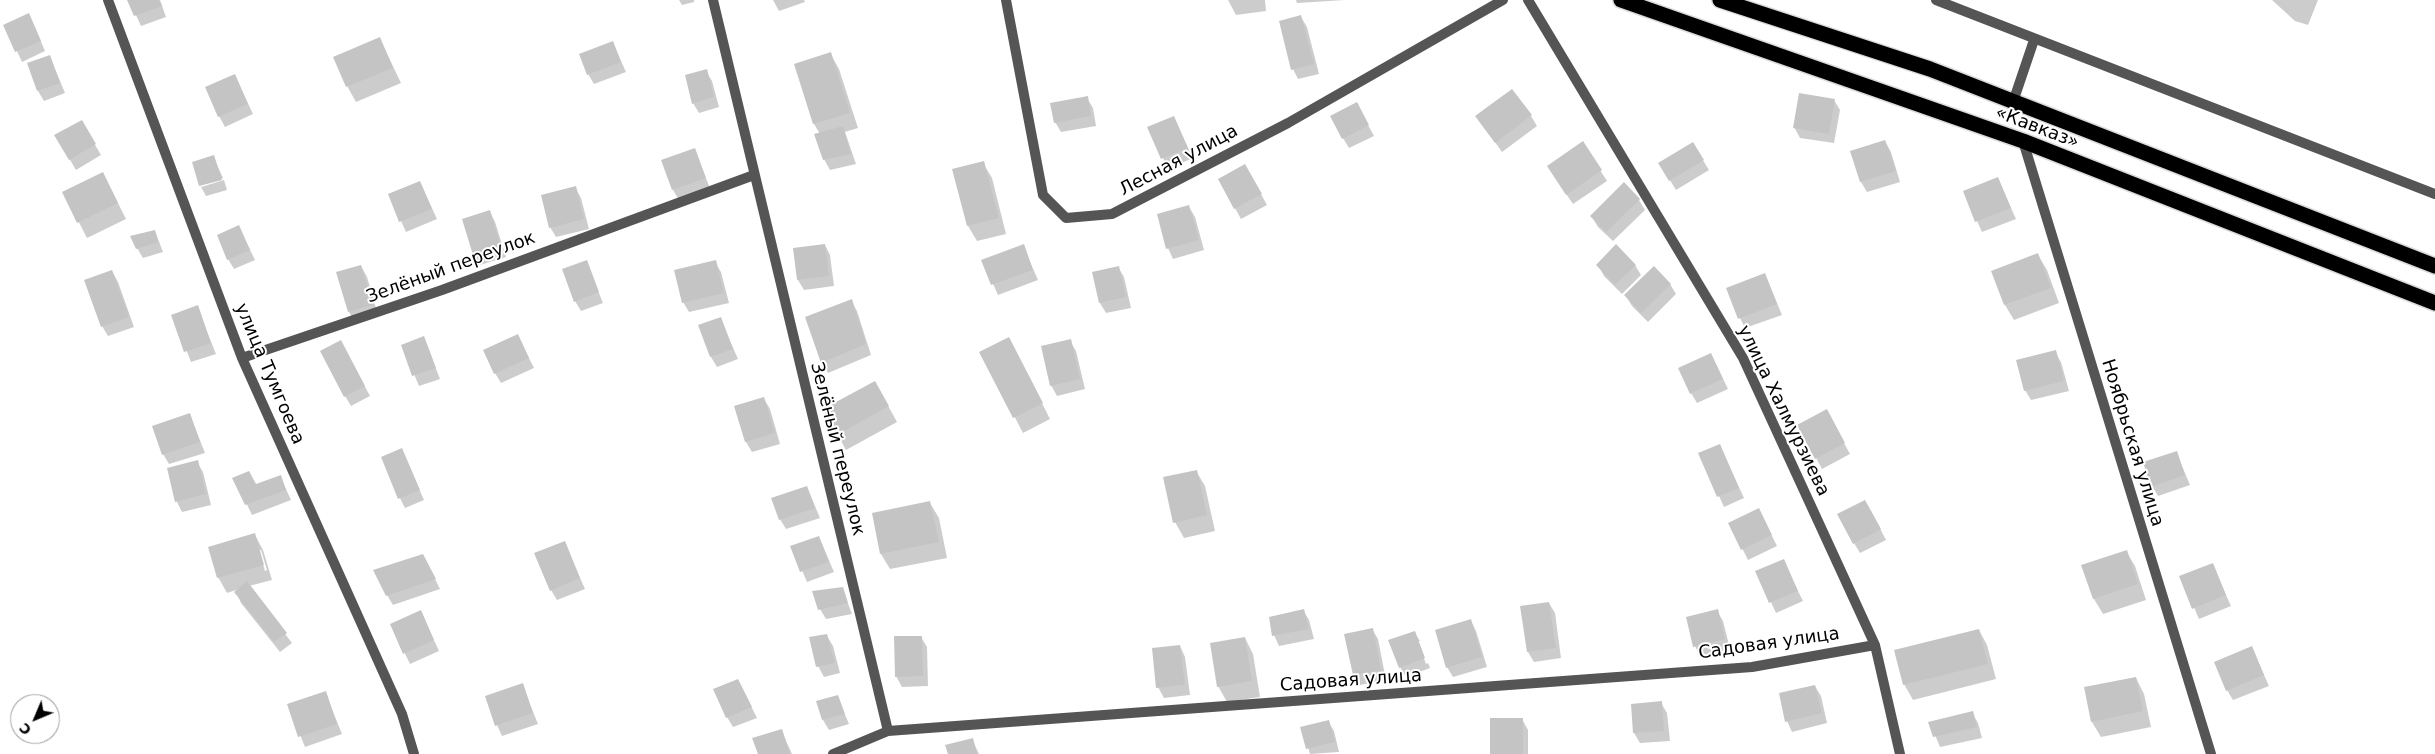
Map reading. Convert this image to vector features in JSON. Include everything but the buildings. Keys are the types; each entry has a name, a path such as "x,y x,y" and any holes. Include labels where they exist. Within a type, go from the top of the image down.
{"highway":[{"name":"«Кавказ»","path":"1621,0 2023,141 2435,303"},
{"name":"«Кавказ»","path":"1720,0 1930,69 2435,266"}],"street":[{"name":"улица Тумгоева","path":"108,0 242,358 402,714 414,754"},
{"name":"Зелёный переулок","path":"714,0 754,175 888,731"},
{"name":"Лесная улица","path":"1006,0 1043,195 1066,218 1112,214 1288,123 1503,0"},
{"name":"улица Халмурзиева","path":"1528,0 1743,358 1875,645 1900,754"},
{"path":"1936,0 2034,40 2435,194"},
{"path":"2013,102 2034,40"},
{"name":"Ноябрьская улица","path":"2023,141 2210,754"},
{"name":"Зелёный переулок","path":"242,358 442,290 754,175"},
{"name":"Садовая улица","path":"833,754 888,731 1752,667 1875,645"}]}
